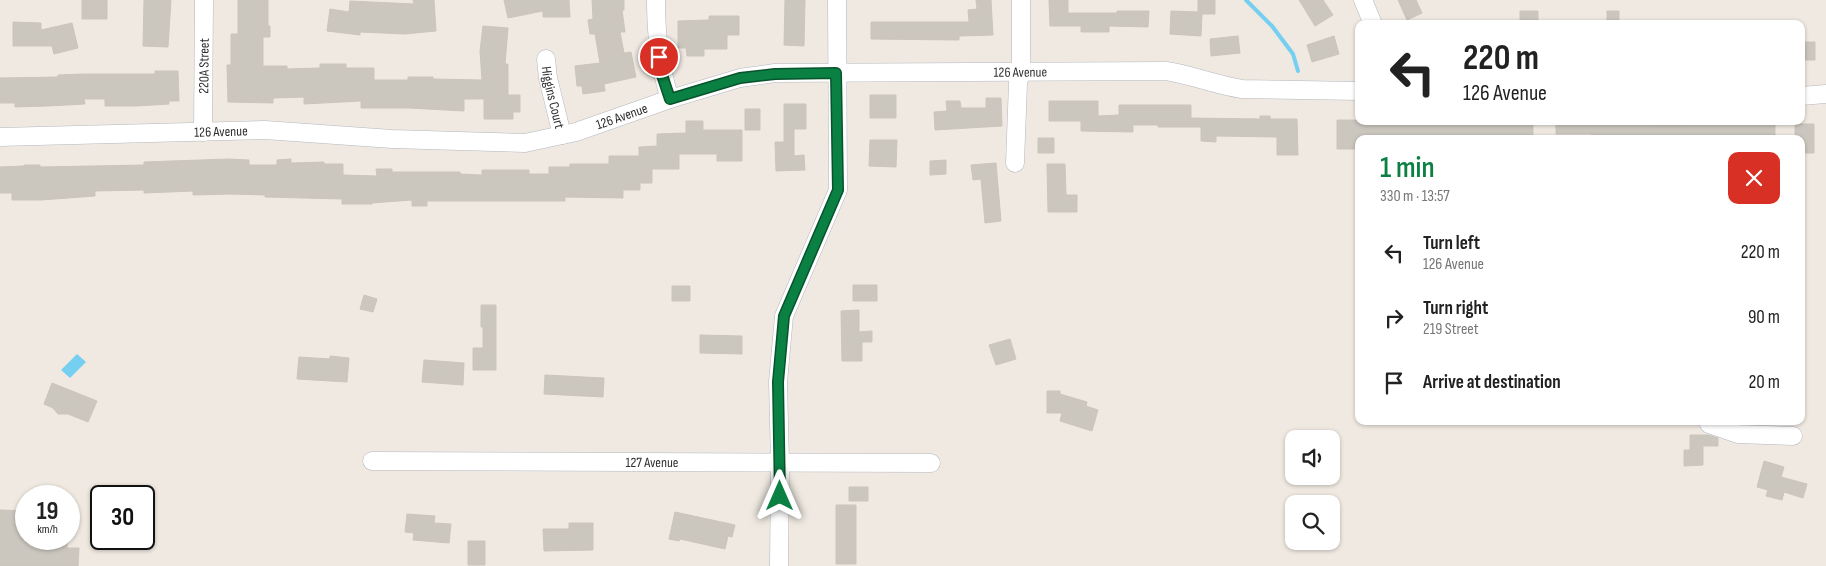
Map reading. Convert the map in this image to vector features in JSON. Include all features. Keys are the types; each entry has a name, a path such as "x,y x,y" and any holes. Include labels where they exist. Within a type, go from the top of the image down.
{"street":[{"name":"220A Street","path":"203,132 204,0"},
{"path":"656,0 659,57 662,75 670,99"},
{"path":"779,566 780,462 778,382 784,316 838,190 837,0"},
{"path":"1015,164 1018,83 1021,71 1021,0"},
{"path":"1362,0 1372,20"},
{"name":"Higgins Court","path":"546,59 548,78 562,136"},
{"name":"126 Avenue","path":"0,136 265,130 392,139 525,143 562,136 670,99 740,78 775,74 1166,71 1242,89 1355,91"},
{"path":"1805,96 1826,94"},
{"path":"1712,425 1738,434 1793,436"},
{"name":"127 Avenue","path":"372,461 931,463"}],"water":[{"path":"77,354 86,362 70,378 61,370"}],"building":[{"path":"82,0 107,0 107,19 82,19"},
{"path":"144,0 171,0 168,47 143,46"},
{"path":"238,0 268,0 270,37 263,37 263,66 287,66 287,69 320,68 320,64 346,64 346,68 374,68 374,80 408,80 408,77 433,77 433,79 482,80 480,51 483,26 508,28 505,64 508,64 508,95 520,95 520,112 513,112 513,119 484,119 484,99 464,99 464,111 361,108 361,101 304,104 304,97 273,98 273,103 228,102 227,65 231,65 231,34 238,34"},
{"path":"413,0 434,0 436,31 405,34 360,32 360,35 327,31 330,9 349,12 350,1 414,4"},
{"path":"504,0 569,0 570,17 543,17 543,11 508,18"},
{"path":"592,0 624,0 624,10 622,10 625,32 620,32 624,53 631,52 636,77 604,84 605,91 583,94 582,86 577,86 575,66 600,63 595,34 590,34 588,20 593,19"},
{"path":"785,0 805,0 804,46 784,45"},
{"path":"976,0 991,0 993,35 959,36 959,40 871,39 871,22 969,22 968,10 977,9"},
{"path":"1049,0 1068,0 1068,13 1149,11 1148,27 1109,26 1109,32 1081,32 1081,26 1050,26"},
{"path":"1198,0 1215,0 1215,14 1202,14 1201,36 1170,34 1171,11 1198,12"},
{"path":"1299,0 1323,0 1333,15 1315,26"},
{"path":"1398,0 1416,0 1422,13 1407,20"},
{"path":"1520,11 1538,11 1538,20 1520,20"},
{"path":"1607,11 1619,11 1619,20 1607,20"},
{"path":"709,16 739,16 739,35 727,35 727,49 704,49 704,56 687,56 686,48 678,48 678,21 709,20"},
{"path":"13,22 41,23 41,30 72,23 78,48 54,54 52,46 13,46"},
{"path":"1238,36 1240,53 1211,56 1210,39"},
{"path":"1334,36 1339,54 1312,62 1307,45"},
{"path":"1805,42 1815,42 1815,60 1805,60"},
{"path":"155,71 178,71 179,101 169,101 169,104 137,106 105,106 105,99 84,99 85,104 48,106 15,107 15,103 0,103 0,78 58,77 58,75 83,74 155,74"},
{"path":"870,95 896,95 896,118 870,118"},
{"path":"986,98 1001,98 1002,126 935,130 934,112 947,111 946,101 960,101 961,108 986,108"},
{"path":"1049,101 1098,101 1098,116 1119,115 1119,105 1191,105 1191,118 1260,119 1260,116 1270,116 1270,119 1297,119 1298,155 1277,155 1277,137 1216,136 1216,142 1201,141 1201,127 1133,125 1133,132 1081,131 1081,121 1049,121"},
{"path":"784,104 806,104 806,129 794,129 794,156 804,155 805,170 776,171 775,142 784,142"},
{"path":"745,109 760,109 760,130 745,130"},
{"path":"1337,120 1355,120 1355,125 1533,125 1533,135 1355,135 1355,149 1337,149"},
{"path":"686,121 703,121 703,130 742,130 742,161 717,161 717,154 679,154 679,169 652,169 652,183 640,183 640,190 623,190 623,198 565,197 565,201 427,201 427,206 412,206 412,200 372,204 342,204 342,199 229,194 193,195 193,191 144,193 144,190 95,191 95,196 41,200 12,200 12,193 0,193 0,167 24,165 40,165 40,167 144,165 144,162 229,159 249,160 249,165 277,165 277,160 291,159 291,163 324,162 324,164 343,164 343,175 377,176 376,169 392,169 392,172 460,172 460,174 482,175 482,170 529,170 529,174 549,174 549,167 570,167 570,164 609,164 609,156 639,156 639,147 657,146 657,134 686,133"},
{"path":"1814,124 1814,153 1805,153 1805,135 1795,135 1795,125"},
{"path":"1556,125 1775,125 1775,135 1556,134"},
{"path":"1038,138 1054,138 1054,153 1038,153"},
{"path":"870,140 897,140 896,167 869,166"},
{"path":"946,160 946,174 930,175 930,161"},
{"path":"996,163 1001,221 985,223 981,179 973,180 971,165"},
{"path":"1047,164 1065,164 1066,195 1077,195 1077,212 1048,212"},
{"path":"853,285 877,285 877,301 853,301"},
{"path":"672,286 690,286 690,301 672,301"},
{"path":"364,295 377,299 373,312 360,309"},
{"path":"481,305 496,305 496,370 473,370 473,348 483,348"},
{"path":"859,310 859,332 872,331 872,342 862,342 862,361 842,361 841,311"},
{"path":"700,335 742,336 742,354 700,353"},
{"path":"1010,339 1016,359 996,365 989,345"},
{"path":"330,356 349,358 347,382 297,379 299,357 330,359"},
{"path":"424,360 464,363 463,385 422,382"},
{"path":"545,375 604,378 603,397 544,394"},
{"path":"52,383 97,401 88,422 68,414 58,414 53,408 44,404"},
{"path":"1047,391 1060,391 1060,394 1087,402 1086,406 1098,410 1092,431 1060,421 1062,413 1047,413"},
{"path":"1690,435 1708,435 1718,438 1718,446 1703,446 1703,465 1684,466 1684,450 1690,450"},
{"path":"1764,461 1784,467 1781,477 1807,484 1803,498 1784,492 1782,500 1766,496 1768,490 1757,487"},
{"path":"849,487 868,487 868,501 849,501"},
{"path":"836,505 856,505 856,564 836,564"},
{"path":"0,510 15,511 15,550 79,550 78,566 0,566"},
{"path":"675,512 735,525 732,537 728,536 725,549 680,539 679,541 669,539"},
{"path":"407,514 435,516 434,523 451,524 449,543 413,540 414,533 405,532"},
{"path":"569,523 593,523 593,550 544,551 543,529 569,529"},
{"path":"468,541 485,541 485,565 468,565"}],"waterway":[{"path":"1246,0 1272,26 1293,54 1298,71"}],"route":[{"path":"659,57 662,75 670,99 740,78 775,74 836,73 838,190 784,316 778,382 780,496"}]}
